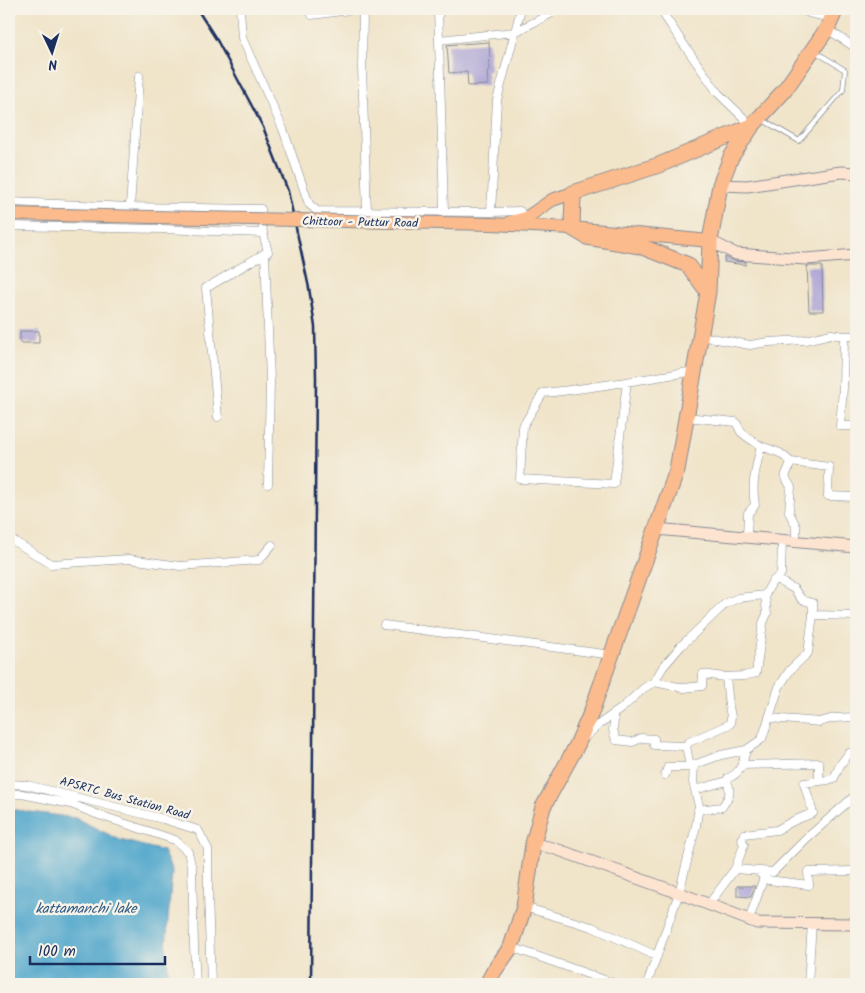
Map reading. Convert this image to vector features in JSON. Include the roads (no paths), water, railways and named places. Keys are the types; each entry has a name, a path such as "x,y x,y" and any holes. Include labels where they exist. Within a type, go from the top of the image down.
{"highway":[{"path":"479,984 491,978 511,947 524,907 533,844 543,807 592,713 677,470 708,292 710,241 720,185 731,157 756,122 784,91 831,19"},
{"path":"708,292 688,265 640,246 587,237 572,228 573,193 659,165 756,122"}],"main road":[{"path":"528,223 552,200 573,193"},
{"name":"Chittoor - Puttur Road","path":"9,214 494,220 710,241"}],"street":[{"path":"240,9 242,38 283,129 309,204 317,211 444,211 494,220 497,100 521,9"},
{"path":"312,15 357,9"},
{"path":"363,9 362,67 367,212"},
{"path":"438,9 444,211"},
{"path":"439,40 515,32 560,9"},
{"path":"660,9 718,93 756,122"},
{"path":"801,9 831,19 856,48"},
{"path":"130,207 139,76"},
{"path":"720,185 747,186 841,172 856,173"},
{"path":"9,202 130,207 261,209 268,252 265,254 270,380 268,484"},
{"path":"9,226 264,233"},
{"path":"710,241 736,254 806,259 856,255"},
{"path":"218,417 206,288 268,252"},
{"path":"700,336 750,345 805,340 831,334 856,336"},
{"path":"844,336 840,426 856,426"},
{"path":"627,382 614,484 520,479 523,426 543,393 585,389 627,382 694,371"},
{"path":"686,417 736,422 747,437 761,446 780,453 791,462 829,467 828,496 856,497"},
{"path":"747,537 748,513 756,505 753,494 754,475 761,446"},
{"path":"791,462 785,477 791,487 789,512 796,526 796,542"},
{"path":"656,529 856,547"},
{"path":"9,538 51,564 129,559 180,566 259,560 272,545"},
{"path":"654,682 684,688 702,686 702,674 726,677 756,673 763,623 767,614 765,595 772,582 781,574 782,541"},
{"path":"665,775 668,767 692,766 721,755 746,750 762,739 779,687 790,670 808,653 813,615 813,603 802,600 794,589 776,578"},
{"path":"577,745 598,725 654,682 663,667 681,646 725,604 738,598 765,595"},
{"path":"813,615 856,616"},
{"path":"384,625 612,654"},
{"path":"686,746 688,742 730,724 731,717 726,677"},
{"path":"612,715 616,740 633,742 641,738 654,739 654,745 686,746"},
{"path":"768,718 820,722 834,718 856,717"},
{"path":"647,984 679,893 696,826 699,806 693,782 692,766 686,746"},
{"path":"695,790 727,781 728,778 740,770 746,750"},
{"path":"709,904 735,869 744,845 742,840 744,834 777,830 813,813 804,783 834,778 840,765 849,753 856,752"},
{"path":"742,765 820,763 819,780"},
{"path":"698,810 722,807 729,797 730,786 727,781"},
{"name":"APSRTC Bus Station Road","path":"9,784 27,784 198,830 208,850 212,984"},
{"name":"APSRTC Bus Station Road","path":"9,794 22,794 71,804 174,840 188,852 192,870 196,984"},
{"path":"735,869 773,872 808,837 856,795"},
{"path":"533,844 553,848 757,922 856,924"},
{"path":"757,871 768,880 808,885 808,872 856,871"},
{"path":"749,920 764,877"},
{"path":"524,907 592,927 657,956"},
{"path":"808,984 812,923"},
{"path":"511,947 616,984"}],"lane":[{"path":"756,122 799,141 843,90 845,70 812,49"}],"water":[{"name":"kattamanchi lake","path":"9,809 75,818 120,840 163,851 172,871 166,945 169,984 9,984"}],"railway":[{"path":"197,9 218,42 263,127 288,191 309,288 315,327 311,984"}]}
